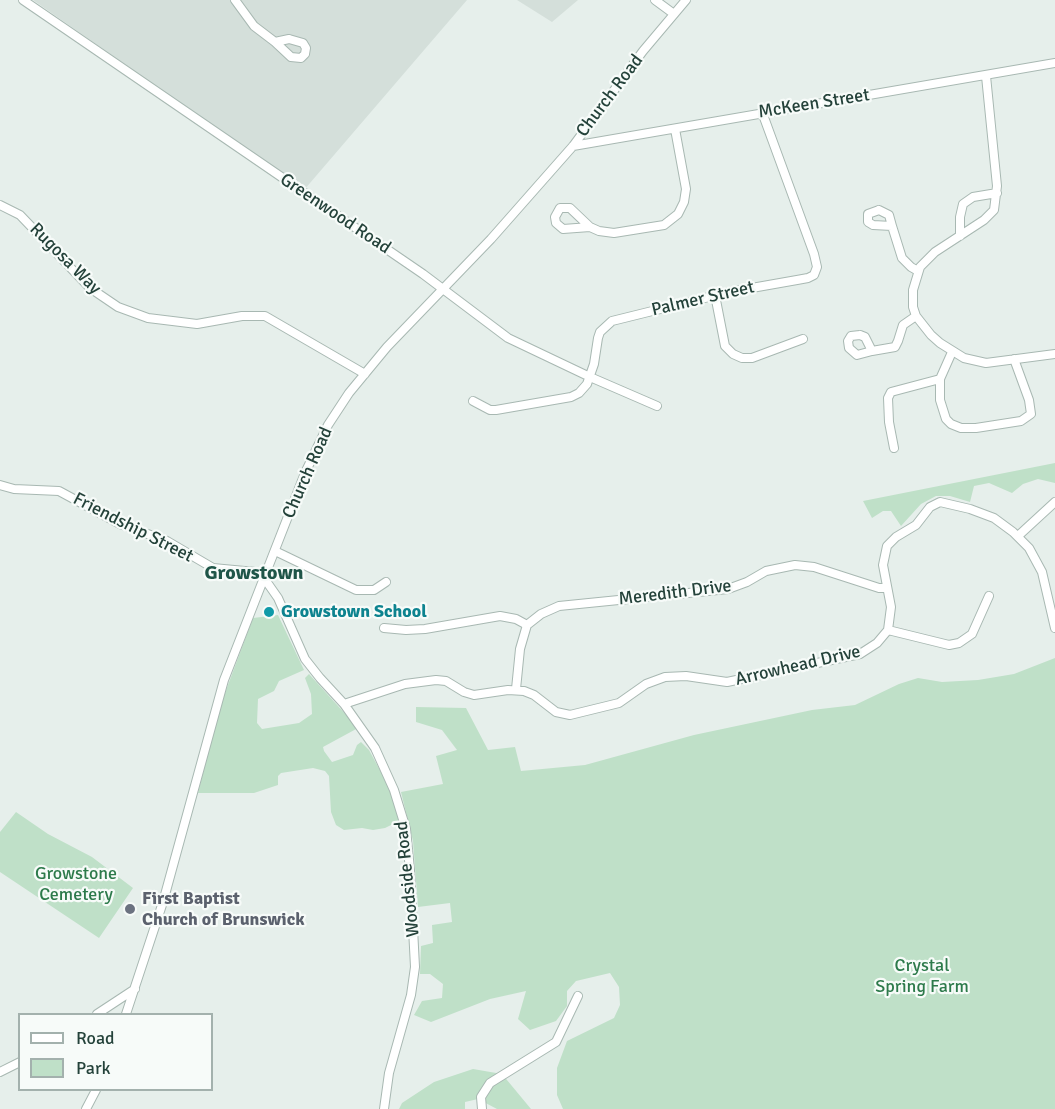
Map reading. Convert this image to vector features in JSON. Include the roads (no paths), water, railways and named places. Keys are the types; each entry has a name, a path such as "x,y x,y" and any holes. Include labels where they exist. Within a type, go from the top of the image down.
{"street":[{"name":"Greenwood Road","path":"23,0 443,289 508,338 657,406"},
{"path":"235,0 254,26 274,42"},
{"path":"654,0 674,14"},
{"name":"Church Road","path":"126,1013 164,902 220,693 316,448 335,414 365,374 573,146 644,51 686,0"},
{"name":"McKeen Street","path":"573,146 1055,63"},
{"path":"986,76 997,193 995,205 991,214 935,252 918,271 912,297 916,316 931,335 952,352 976,362 987,363 1055,354"},
{"name":"Palmer Street","path":"591,377 600,332 612,321 715,295 814,275 817,267 814,254 762,112"},
{"path":"590,227 614,233 634,231 669,223 678,214 684,202 686,189 675,129"},
{"path":"960,236 963,204 973,197 997,193"},
{"name":"Rugosa Way","path":"0,205 20,215 90,288 118,307 148,318 197,324 242,316 265,316 365,374"},
{"path":"892,226 902,258 918,271"},
{"path":"715,295 725,346 733,354 752,358 803,339"},
{"path":"872,351 895,347 903,325 916,316"},
{"path":"952,352 940,379 940,400 946,419 956,427 976,428 1021,421 1030,414 1031,407 1014,359"},
{"path":"473,401 490,410 510,409 565,398 579,393 591,377"},
{"path":"894,448 889,422 888,398 891,392 940,379"},
{"name":"Friendship Street","path":"0,485 14,489 59,491 120,524 167,541 213,568 265,576"},
{"path":"989,596 972,634 959,643 949,645 888,630 891,607 883,562 887,546 896,537 916,525 935,503 946,502 989,516 1004,524 1033,553 1042,572 1055,628"},
{"path":"1018,536 1055,502"},
{"path":"274,551 356,590 374,590 386,582"},
{"name":"Meredith Drive","path":"527,625 541,614 559,606 728,589 747,582 766,571 785,566 814,567 879,588 887,588"},
{"name":"Woodside Road","path":"265,576 278,598 305,658 344,704 375,748 394,790 406,829 415,939 413,981 389,1073 384,1109"},
{"path":"344,704 425,680 446,681 464,692 474,694 516,689 520,649 527,625 516,619 500,616 425,629 384,628"},
{"name":"Arrowhead Drive","path":"516,689 534,695 556,712 570,715 619,703 646,684 665,676 686,676 726,682 850,657 869,650 888,630"},
{"path":"99,1013 135,989"},
{"path":"482,1109 481,1097 490,1083 556,1042 578,996"},
{"path":"0,1071 18,1063"},
{"path":"86,1109 95,1091"}],"place":[{"name":"Growstown School","path":"269,612"},
{"name":"First Baptist Church of Brunswick","path":"130,909"}],"district":[{"name":"Growstown","path":"254,574"}],"park label":[{"name":"Growstone Cemetery","path":"76,884"},
{"name":"Crystal Spring Farm","path":"922,976"}]}
